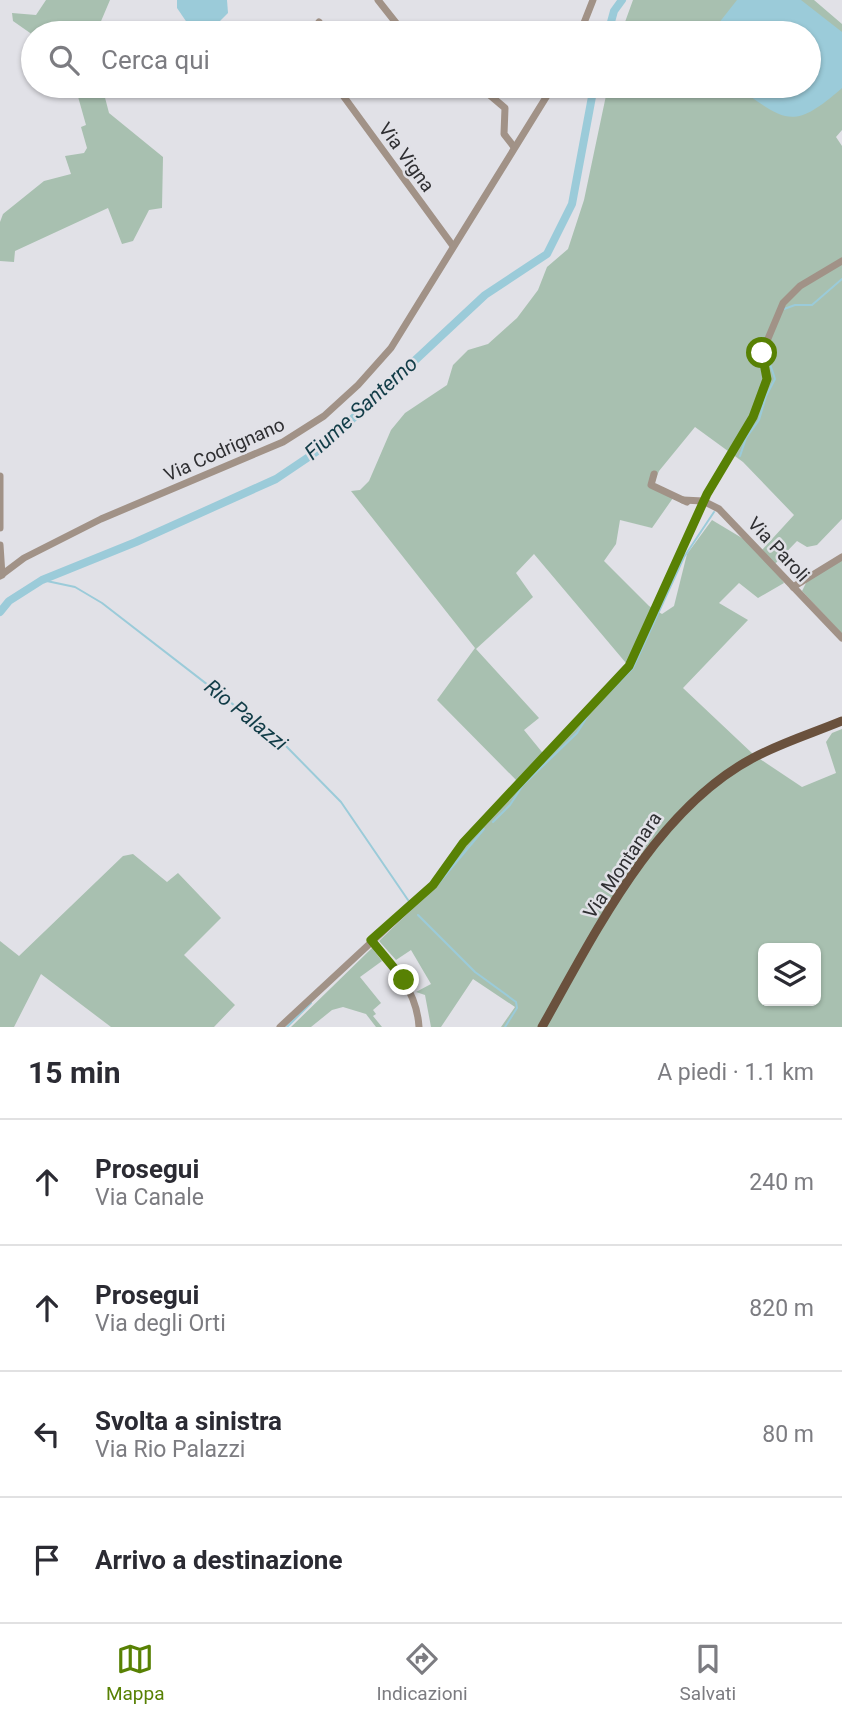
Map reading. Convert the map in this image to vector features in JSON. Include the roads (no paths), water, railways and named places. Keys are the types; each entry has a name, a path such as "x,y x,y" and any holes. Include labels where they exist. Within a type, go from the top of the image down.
{"main road":[{"name":"Via Montanara","path":"542,1027 587,948 653,846 678,814 708,788 753,758 842,721"}],"street":[{"path":"378,0 395,21"},
{"path":"585,21 593,0"},
{"name":"Via Vigna","path":"345,98 453,246"},
{"path":"493,98 505,108 504,134 514,148"},
{"name":"Via Codrignano","path":"1,575 24,558 101,519 283,442 324,416 358,386 391,348 545,98"},
{"path":"280,1027 433,885 463,843 629,666 702,504 753,417 767,379 762,353 783,303 800,286 842,261"},
{"path":"654,474 651,485 683,500 702,504"},
{"path":"0,476 0,527"},
{"name":"Via Paroli","path":"702,504 719,509 734,523 842,638"},
{"path":"0,545 1,575"},
{"path":"793,587 842,557"},
{"path":"373,943 404,980 415,1002 419,1027"}],"water":[{"path":"177,0 227,0 228,13 220,21 186,21 177,8"},
{"path":"737,0 801,0 842,32 842,88 825,102 799,116 778,114 753,98 821,98 821,21 720,21"}],"waterway":[{"name":"Fiume Santerno","path":"611,21 614,11 622,0"},
{"name":"Fiume Santerno","path":"0,612 9,601 42,580 136,542 276,479 319,450 485,295 547,254 572,204 592,98"},
{"path":"784,309 795,305 812,305 842,279"},
{"path":"740,456 746,438 759,420 766,396 775,379 766,352"},
{"path":"493,822 510,805 523,785 577,733 590,712 633,668 684,557 714,512"},
{"name":"Rio Palazzi","path":"42,580 75,587 102,603 283,743 341,802 408,900"},
{"path":"438,884 484,829"},
{"name":"Rio Palazzi","path":"418,915 475,972 516,1002 517,1008 505,1027"},
{"path":"287,1027 311,1003"}]}
